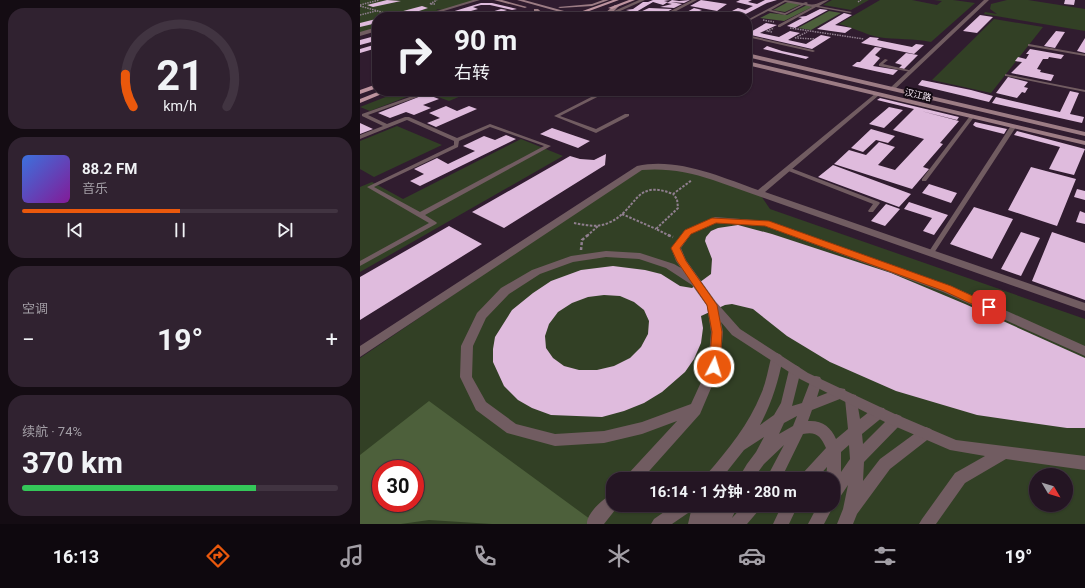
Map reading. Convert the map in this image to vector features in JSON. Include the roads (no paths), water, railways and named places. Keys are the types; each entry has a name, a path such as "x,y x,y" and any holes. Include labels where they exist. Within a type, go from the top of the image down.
{"main road":[{"path":"496,0 543,12"},
{"path":"519,0 564,12"},
{"path":"547,7 592,5 607,0"},
{"path":"585,12 633,0"},
{"path":"610,12 617,3"},
{"path":"596,12 617,3"},
{"name":"汉江路","path":"752,56 1085,134"},
{"name":"汉江路","path":"752,64 1085,144"},
{"path":"360,92 372,88"},
{"path":"360,101 373,96"}],"street":[{"path":"436,12 478,0"},
{"path":"616,12 643,0"},
{"path":"671,12 695,0"},
{"path":"892,89 987,0"},
{"path":"360,34 372,30"},
{"path":"759,193 876,95"},
{"path":"360,352 640,168 654,166 677,168 701,174 1085,307"},
{"path":"1085,351 947,289 766,223 715,220 688,232 676,248 681,261 695,282 712,305 736,332 795,370 845,396 955,446 1085,463"},
{"path":"695,282 670,266 640,256 606,254 571,259 536,272 506,291 481,316 467,346 466,377 481,406 512,429 555,440 604,437 642,428 696,408"},
{"path":"639,472 696,408 714,367 717,332 712,305"},
{"path":"721,472 752,425 768,394 777,358"},
{"path":"750,472 759,459 780,419 787,403 795,370"},
{"path":"778,472 798,431 816,381"},
{"path":"735,449 780,419 807,406 845,396"},
{"path":"845,396 856,430 857,460 857,479 847,519"},
{"path":"813,472 834,449 879,412"},
{"path":"840,485 857,460 896,420"},
{"path":"759,459 779,442 807,426 819,426 827,432 834,449 832,472"},
{"path":"847,519 853,506 885,464 926,433"},
{"path":"927,524 960,478 1003,453"},
{"path":"594,523 606,509"},
{"path":"659,524 677,512"},
{"path":"696,524 700,512"},
{"path":"704,524 716,512"},
{"path":"722,524 727,512"},
{"path":"737,524 748,512"},
{"path":"781,524 787,512"}],"lane":[{"path":"779,26 827,0"},
{"path":"752,18 785,1 806,3 850,12"},
{"path":"768,10 785,14 806,3"},
{"path":"752,37 813,51"},
{"path":"1029,45 1085,55"},
{"path":"886,60 880,65 910,72"},
{"path":"1006,75 1085,91"},
{"path":"362,115 415,96"},
{"path":"597,96 556,116 596,131 626,115"},
{"path":"362,115 387,126"},
{"path":"924,180 972,117"},
{"path":"360,137 407,118 457,140 490,125 548,146 420,215"},
{"path":"931,253 1013,127"},
{"path":"360,264 434,223 370,187 456,146 457,140"},
{"path":"788,169 877,203 871,211"}]}
